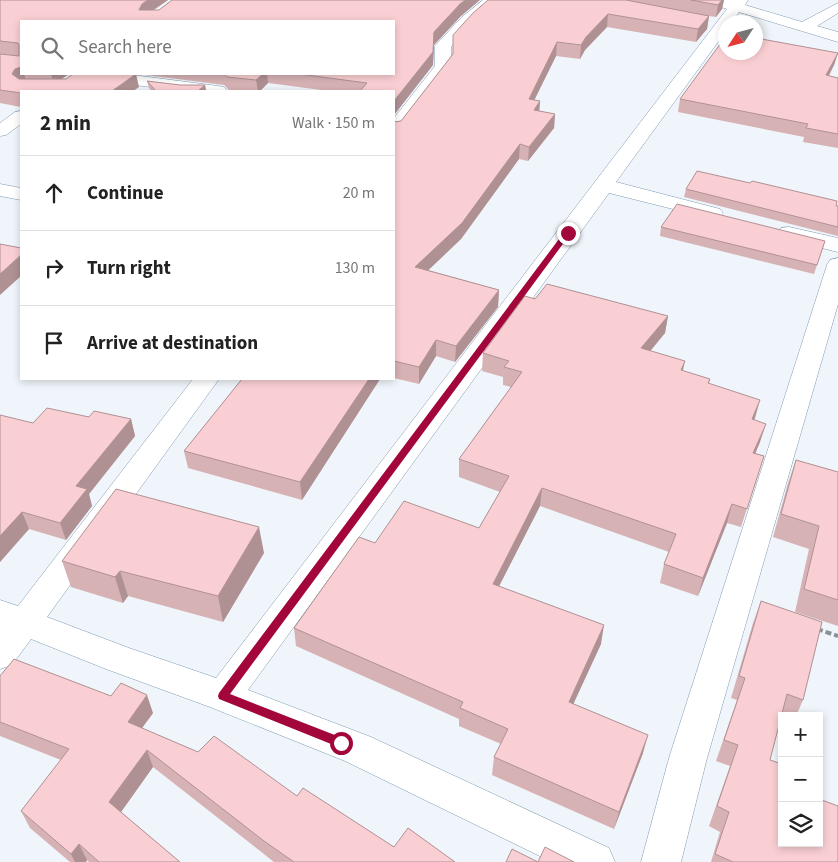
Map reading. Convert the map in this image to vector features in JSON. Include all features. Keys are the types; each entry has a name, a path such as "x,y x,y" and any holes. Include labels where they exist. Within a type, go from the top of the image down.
{"street":[{"path":"397,121 443,66 443,46 472,14 492,0"},
{"path":"804,27 838,7"},
{"path":"223,696 603,185 723,11 804,27 838,37"},
{"path":"81,76 209,90"},
{"path":"0,131 20,117"},
{"path":"603,185 735,219"},
{"path":"0,190 20,194"},
{"path":"772,228 838,245"},
{"path":"660,862 690,748 838,266"},
{"path":"0,655 12,618 205,380"},
{"path":"12,618 118,659 223,696 358,750 595,862"}],"path":[{"path":"810,626 838,636"}],"building":[{"path":"0,0 148,0 142,4 139,10 159,10 172,0 465,0 434,32 433,52 395,100 395,90 361,90 367,83 307,75 395,75 395,20 20,20 20,67 15,69 12,74 19,79 66,79 72,75 135,75 113,90 20,90 20,93 0,90 0,54 19,56 19,45 18,43 0,41"},
{"path":"488,0 626,0 709,16 698,29 608,14 581,45 557,42 529,99 540,101 534,110 555,114 529,147 520,144 462,223 415,267 499,290 456,346 436,340 419,367 395,361 395,122 401,121 453,54 453,35"},
{"path":"691,0 722,0 718,5"},
{"path":"763,39 838,53 826,75 838,78 838,134 806,128 808,124 680,99 718,47 718,60 763,60"},
{"path":"225,75 262,75 256,80 227,77"},
{"path":"147,81 180,85 205,85 199,90 155,90"},
{"path":"697,171 750,183 752,181 837,201 838,227 686,189"},
{"path":"677,204 825,241 817,265 661,227"},
{"path":"0,244 20,248 20,256 0,274"},
{"path":"547,284 668,316 641,348 685,361 681,370 710,379 708,383 760,400 752,419 766,424 753,453 764,456 747,509 732,504 703,578 664,564 676,534 542,488 493,584 604,625 569,702 648,735 619,812 494,757 508,729 460,708 463,702 294,628 359,537 375,543 404,501 479,528 509,476 459,459 522,372 504,367 509,361 483,353 525,296 535,299"},
{"path":"241,380 368,380 300,482 184,451"},
{"path":"47,408 89,417 94,411 131,419 76,486 87,489 60,523 22,512 0,536 0,415 33,423"},
{"path":"796,460 838,472 838,600 804,589 819,526 781,514"},
{"path":"116,489 259,527 218,596 120,571 115,577 62,561"},
{"path":"761,601 822,622 803,700 787,694 782,712 778,712 778,729 770,760 778,763 778,847 823,847 823,800 838,806 838,862 733,862 715,854 729,812 717,806 738,745 724,740 745,678 739,676"},
{"path":"14,659 111,696 121,683 147,695 128,722 198,752 214,736 297,796 303,788 394,847 408,828 455,862 294,862 147,750 109,802 180,862 99,862 79,844 71,854 21,811 69,749 0,722 0,676"},
{"path":"545,847 574,862 538,862"},
{"path":"512,849 538,862 506,862"}],"route":[{"path":"341,743 223,696 568,233"}]}
